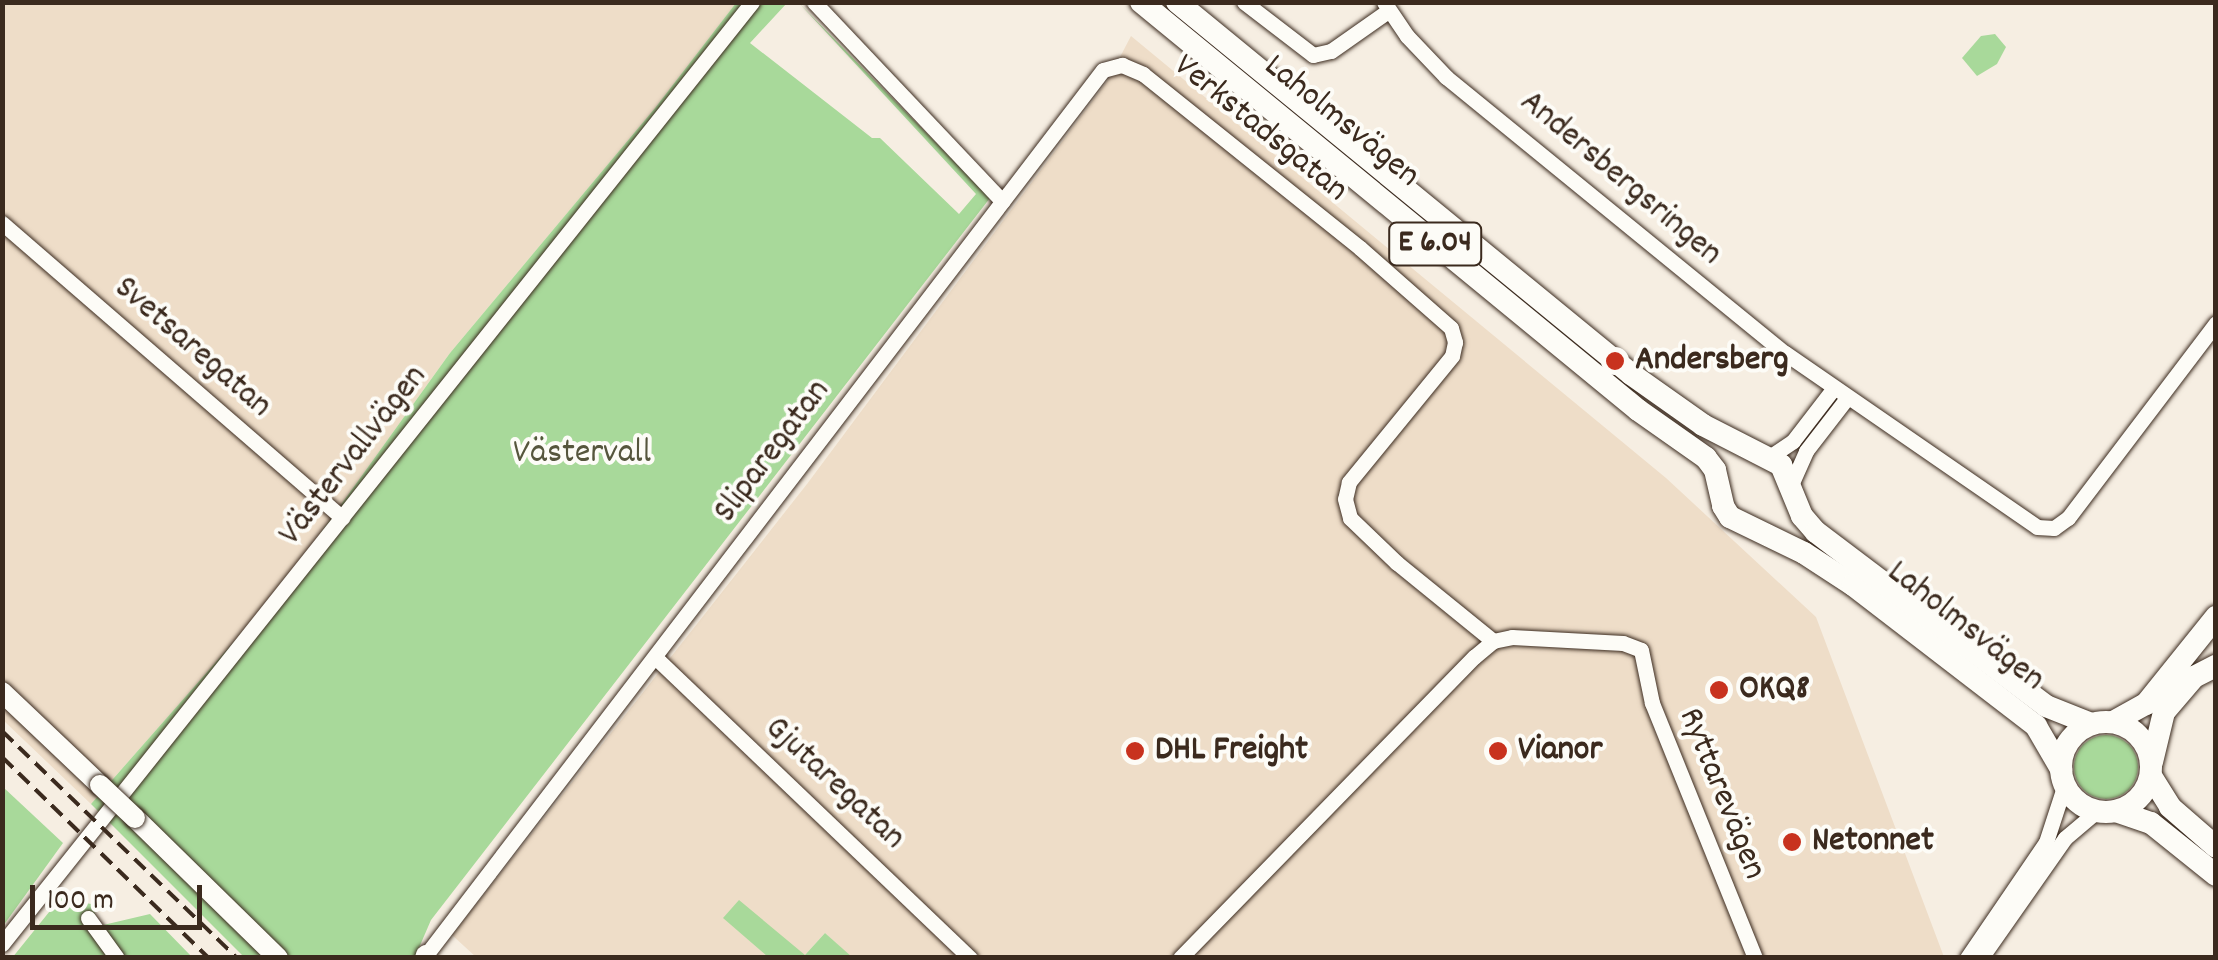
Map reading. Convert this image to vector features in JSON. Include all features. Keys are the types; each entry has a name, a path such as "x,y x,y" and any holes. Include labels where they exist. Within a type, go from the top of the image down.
{"highway":[{"name":"Laholmsvägen","path":"1140,2 1638,410 1696,449 1711,463 1730,517 1804,553 2036,726 2078,802 2151,823 2216,875"},
{"name":"Laholmsvägen","path":"1177,2 1631,374 1704,425 1784,470 1802,516 1816,532 2046,706 2142,740 2151,770 2170,807 2216,847"},
{"path":"1720,489 1735,466 1764,456"},
{"path":"2063,777 2069,742 2146,704 2216,617"},
{"path":"2107,811 2139,798 2151,770 2164,712 2194,677 2216,666"}],"main road":[{"path":"2,692 278,958"}],"street":[{"name":"Västervallvägen","path":"2,944 752,2"},
{"path":"814,2 1002,201"},
{"path":"1244,2 1313,55 1332,51 1386,7"},
{"name":"Andersbergsringen","path":"1386,7 1446,78 1840,394 2032,524 2048,529 2068,518 2216,322"},
{"name":"Verkstadsgatan","path":"1002,201 1103,70 1122,65 1143,74 1443,317 1455,335 1452,356 1350,482 1344,499 1350,518 1493,641"},
{"name":"Sliparegatan","path":"426,956 1002,201"},
{"name":"Svetsaregatan","path":"2,223 342,518"},
{"path":"1764,456 1793,441 1840,394"},
{"path":"1791,485 1840,394"},
{"name":"Ryttarevägen","path":"1493,641 1537,637 1623,643 1641,650 1652,703 1755,958"},
{"path":"1180,958 1493,641"},
{"name":"Gjutaregatan","path":"655,657 970,958"},
{"path":"1966,958 2046,842 2063,777"},
{"path":"1981,958 2065,838 2107,811"},
{"path":"88,918 116,958"}],"shaded area":[{"path":"2,3 736,3 655,108 450,353 281,588 91,804 3,720"},
{"path":"1131,36 1666,478 1816,617 1944,957 852,958 825,933 805,955 724,918 768,957 476,957 452,935 807,484 1108,80"}],"green space":[{"name":"Västervall","path":"736,3 787,3 750,43 872,138 880,138 959,214 976,194 799,3 990,198 431,920 415,957 244,957 91,804 281,588 450,353 655,108"},
{"path":"1995,34 2006,47 1997,64 1977,76 1962,58 1981,36"},
{"path":"2106,735 2129,744 2138,767 2129,790 2106,799 2083,790 2074,767 2083,744"},
{"path":"3,787 63,843 3,926"},
{"path":"62,896 67,901 92,904 99,926 150,914 192,957 12,958"},
{"path":"739,900 805,955 825,933 852,957 768,957 723,918"}],"railway":[{"path":"2,731 237,958"},
{"path":"2,757 209,958"}],"place":[{"name":"Andersberg","path":"1615,361"},
{"name":"OKQ8","path":"1719,690"},
{"name":"DHL Freight","path":"1135,751"},
{"name":"Vianor","path":"1498,751"},
{"name":"Netonnet","path":"1792,842"}]}
